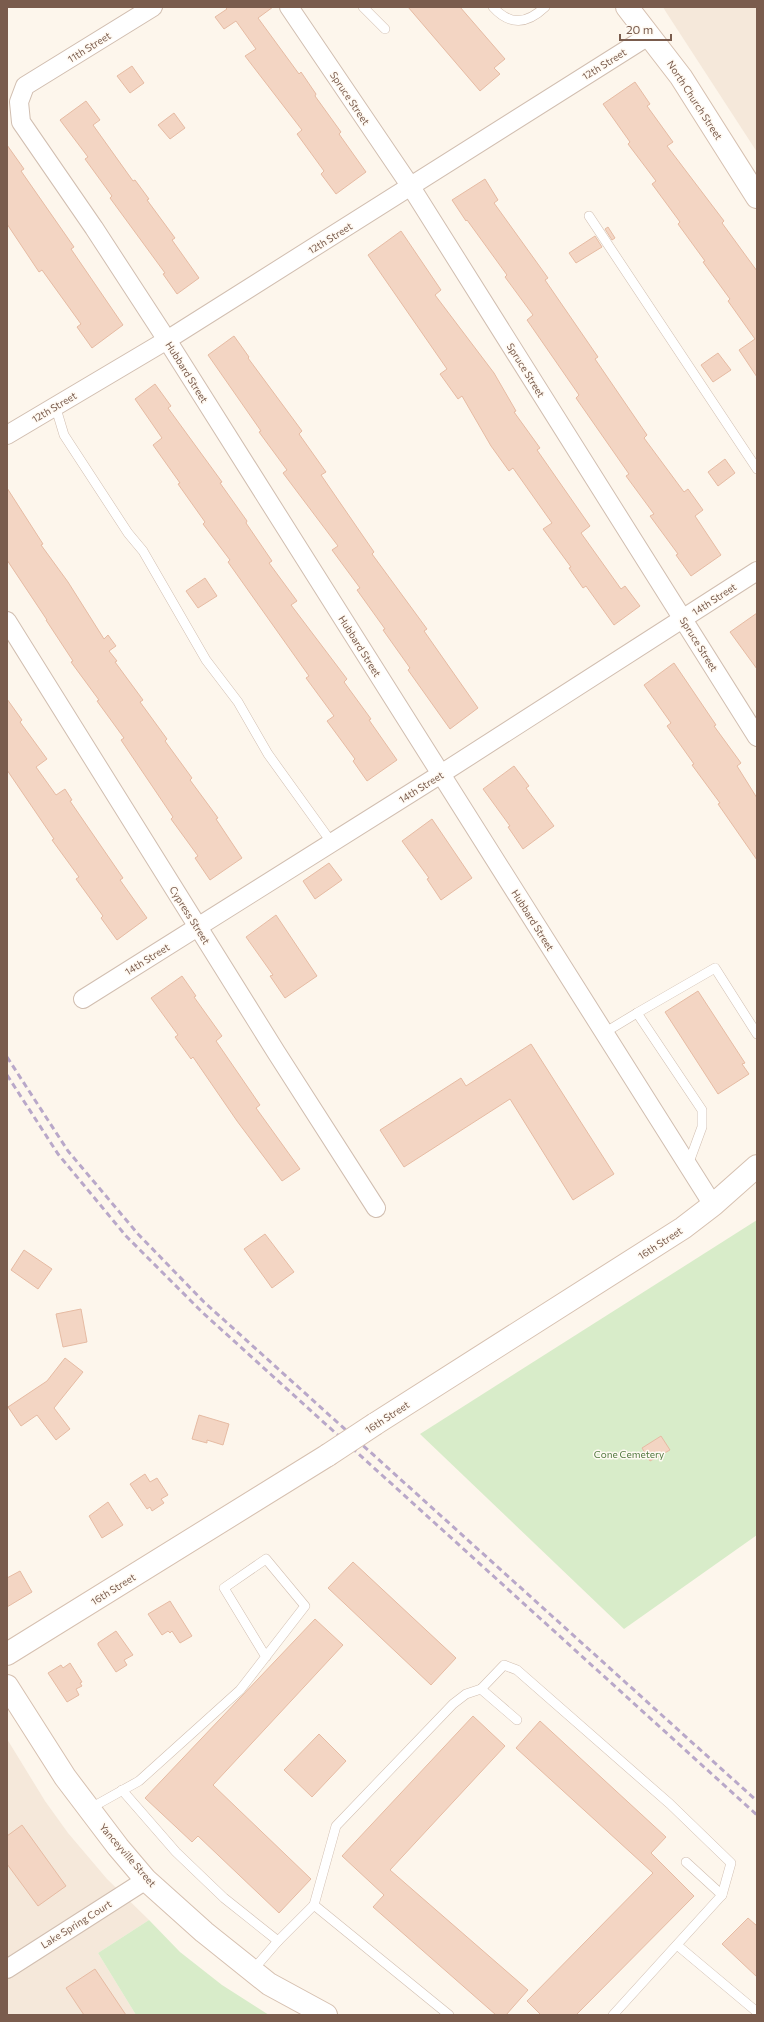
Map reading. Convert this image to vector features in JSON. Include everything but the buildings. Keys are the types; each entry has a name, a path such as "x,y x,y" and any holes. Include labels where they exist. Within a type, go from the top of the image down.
{"street":[{"name":"11th Street","path":"25,86 153,7"},
{"name":"Spruce Street","path":"289,7 411,187 757,737"},
{"name":"North Church Street","path":"627,7 681,77 757,197"},
{"name":"12th Street","path":"7,435 55,405 167,340 650,35"},
{"name":"Hubbard Street","path":"25,86 19,102 21,122 94,228 167,340 713,1205"},
{"name":"14th Street","path":"83,999 441,774 757,572"},
{"name":"Cypress Street","path":"7,621 376,1208"},
{"name":"16th Street","path":"7,1654 328,1455 683,1228 713,1205 757,1166"},
{"name":"Yanceyville Street","path":"7,1686 65,1777 118,1847 146,1880 204,1932 269,1984 326,2015"},
{"name":"Lake Spring Court","path":"7,1969 146,1880"}],"lane":[{"path":"363,7 385,29"},
{"path":"493,7 506,18 518,22 532,18 545,7"},
{"path":"589,216 757,469"},
{"path":"55,405 64,435 128,533 143,551 206,660 238,702 268,754 332,843"},
{"path":"604,1032 715,968 757,1034"},
{"path":"637,1013 702,1110 702,1127 688,1165"},
{"path":"89,1809 139,1781 240,1690 266,1657 305,1606 266,1559 224,1588 266,1657"},
{"path":"252,1971 278,1941 314,1905 336,1826 453,1704 466,1694 481,1689 504,1664 517,1670 670,1804 731,1863 722,1895 613,2015"},
{"path":"481,1689 517,1720"},
{"path":"122,1790 176,1852 224,1898 278,1941"},
{"path":"686,1862 722,1895"},
{"path":"314,1905 449,2015"},
{"path":"677,1944 757,2012"}],"shaded area":[{"path":"663,7 757,7 757,152 666,12"},
{"path":"7,1739 45,1801 68,1833 107,1879 149,1920 98,1953 136,2015 7,2015"}],"green space":[{"name":"Cone Cemetery","path":"757,1220 757,1535 624,1629 420,1434"},
{"path":"149,1920 180,1952 222,1985 269,2015 136,2015 98,1953"}],"railway":[{"path":"7,1057 68,1151 138,1234 204,1302 757,1801"},
{"path":"7,1075 58,1154 126,1236 202,1312 757,1815"}]}
